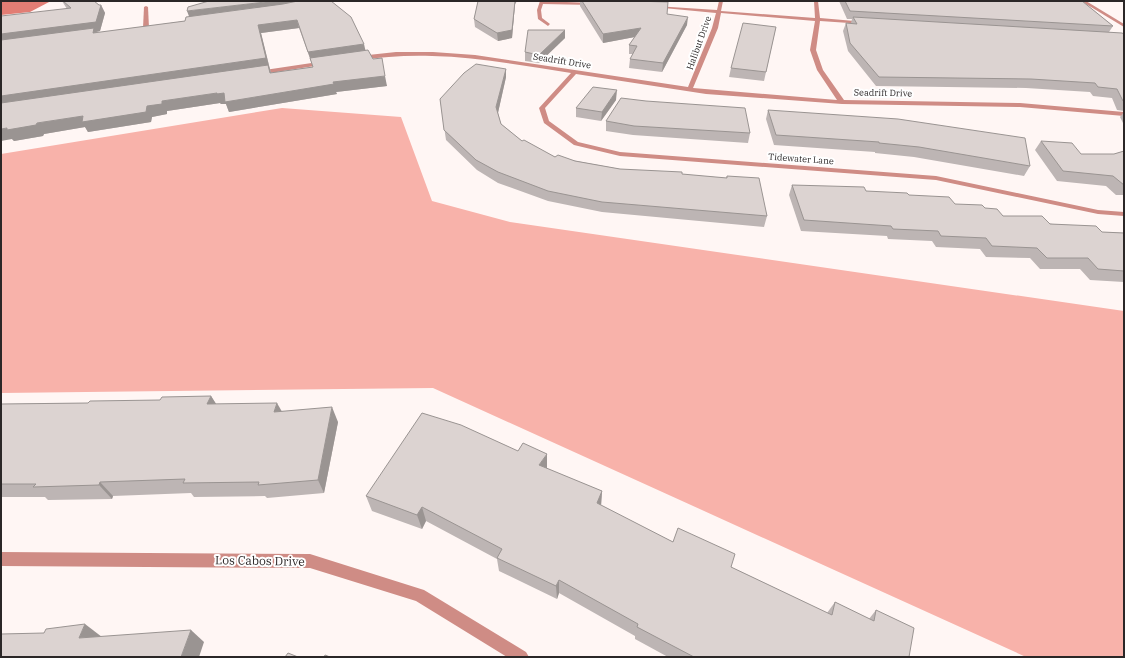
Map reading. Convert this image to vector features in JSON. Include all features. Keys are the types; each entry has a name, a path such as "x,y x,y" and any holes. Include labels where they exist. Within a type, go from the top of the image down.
{"street":[{"name":"Halibut Drive","path":"690,89 715,28 721,1"},
{"path":"816,1 818,19 813,50 820,70 842,102"},
{"path":"1083,1 1124,26"},
{"path":"548,24 540,19 539,10 542,2 601,5"},
{"path":"647,6 872,24"},
{"path":"146,7 146,28"},
{"path":"138,29 153,27"},
{"name":"Seadrift Drive","path":"348,59 396,54 433,54 475,57 690,89 842,102 1020,105 1124,114"},
{"path":"252,74 334,62"},
{"name":"Tidewater Lane","path":"575,72 542,108 546,122 576,144 620,154 936,178 1098,212 1124,214"},
{"name":"Los Cabos Drive","path":"1,559 310,561 419,595 521,657"}],"shaded area":[{"path":"1,1 51,1 30,12 1,15"},
{"path":"282,108 401,117 432,201 510,222 1124,311 1124,657 1026,657 433,388 1,393 1,154"}],"building":[{"path":"63,1 94,1 101,5 96,22 1,34 1,16 71,8"},
{"path":"209,1 274,1 187,11 188,7"},
{"path":"298,1 331,1 351,17 364,44 308,52 297,20 258,25 266,58 1,96 1,40 94,28 93,33 185,21 186,17"},
{"path":"478,1 515,1 512,30 497,33 474,19"},
{"path":"582,1 668,2 667,14 688,17 663,63 630,59 637,46 629,45 641,28 603,34"},
{"path":"845,1 1082,1 1113,26 850,11"},
{"path":"853,17 1122,33 1124,34 1124,101 1117,89 1098,87 1095,83 1031,79 879,77 850,43 846,23 857,24"},
{"path":"743,23 776,27 766,72 731,68"},
{"path":"528,30 565,30 539,55 525,52"},
{"path":"368,50 373,59 382,58 385,76 333,82 334,84 225,102 224,93 217,93 162,101 162,104 147,106 146,112 82,122 83,116 37,123 36,125 7,130 7,128 1,129 1,103 268,65 270,73 313,67 310,58"},
{"path":"476,64 506,69 496,107 501,124 522,141 524,140 555,157 558,155 575,161 620,169 682,172 682,174 727,178 727,176 759,178 767,216 602,202 548,191 498,172 476,160 444,130 440,99 464,73"},
{"path":"593,87 617,90 602,112 576,108"},
{"path":"621,98 745,108 750,133 634,126 606,121"},
{"path":"768,110 898,119 1025,138 1030,166 919,147 879,142 776,135"},
{"path":"1041,141 1072,143 1081,154 1114,154 1124,151 1124,185 1113,176 1063,171"},
{"path":"792,185 864,187 866,191 949,197 955,204 982,205 985,208 997,209 1003,216 1042,216 1050,224 1096,226 1102,232 1124,233 1124,271 1098,269 1088,258 1047,258 1037,248 992,246 986,238 941,236 938,231 893,229 891,226 804,220"},
{"path":"211,396 207,404 277,403 274,412 332,407 318,480 258,485 259,482 183,483 185,479 100,482 99,485 33,487 36,484 1,484 1,404 88,403 90,401 160,400 162,397"},
{"path":"422,413 461,425 518,451 523,443 547,454 539,465 602,491 597,503 673,542 678,528 735,554 731,567 832,615 835,602 874,621 876,610 914,628 909,657 694,657 637,627 638,624 559,580 556,586 497,558 502,549 422,507 417,515 366,496"},
{"path":"85,624 79,638 191,630 181,657 1,657 1,634 44,633 46,629"},
{"path":"288,653 298,657 285,657"}]}
